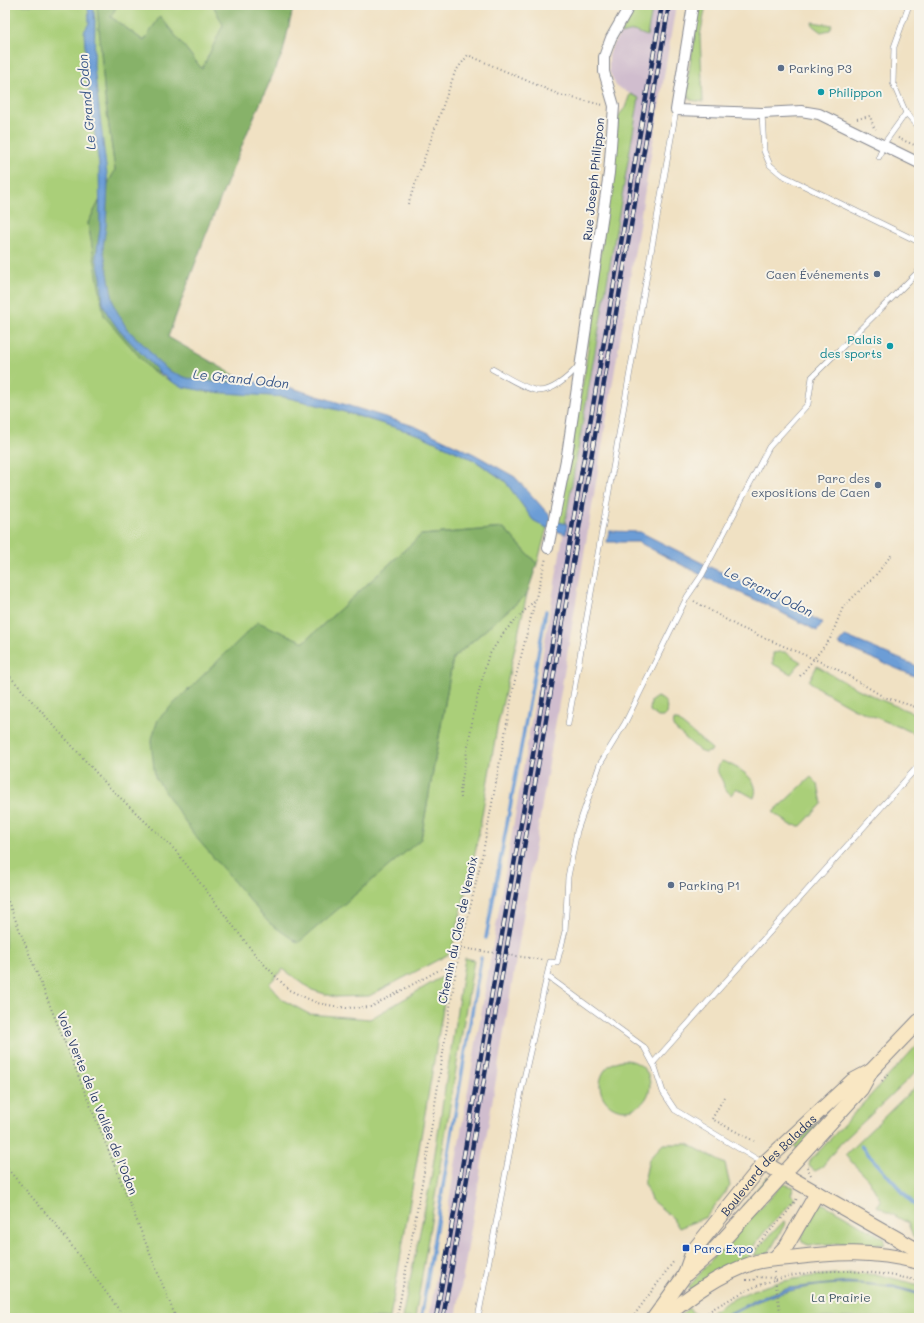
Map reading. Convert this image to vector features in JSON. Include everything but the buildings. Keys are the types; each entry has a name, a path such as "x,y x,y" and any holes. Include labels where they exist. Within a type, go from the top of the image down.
{"main road":[{"name":"Boulevard des Baladas","path":"654,1318 685,1275 714,1250 861,1089 872,1070 919,1021"},
{"name":"Boulevard des Baladas","path":"685,1275 693,1251 764,1163 852,1082 872,1070"},
{"path":"764,1163 919,1251"},
{"path":"714,1250 729,1215 766,1173 764,1163"},
{"path":"775,1258 787,1245 817,1193"},
{"path":"662,1318 693,1293 715,1280 753,1263 775,1258 849,1252 884,1255 919,1262"}],"street":[{"name":"Rue Joseph Philippon","path":"548,548 556,517 567,455 609,173 614,106 604,72 604,57 611,38 630,5"},
{"path":"693,5 676,110 762,113 801,111 819,114 919,163"}],"lane":[{"path":"909,5 894,47 893,83 906,113 919,127"},
{"path":"568,724 676,110"},
{"path":"762,113 764,151 770,165 782,176 919,242"},
{"path":"879,157 883,145 906,113"},
{"path":"478,1318 520,1100 550,962 557,963 565,931 568,877 577,831 600,764 625,723 687,597 707,566 769,447 808,404 812,377 919,271"},
{"path":"492,369 535,391 547,389 568,378 581,362"},
{"path":"653,1063 919,765"},
{"path":"547,976 644,1047 653,1063 663,1092 675,1110 764,1163"}],"path":[{"path":"408,204 455,72 468,55 560,94 590,103 614,106"},
{"path":"854,118 859,120 870,116 874,128 919,147"},
{"name":"Chemin du Clos de Venoix","path":"396,1318 427,1156 456,970 482,852 515,680 548,548"},
{"path":"800,676 830,639 843,607 875,576 893,553"},
{"path":"687,597 739,627 815,658 835,668 884,697 919,708"},
{"path":"461,798 460,790 475,706 488,657 504,632 536,600"},
{"path":"5,671 109,787 175,850 257,957 289,990 317,1004 346,1008 371,1007 441,969 456,970"},
{"name":"Voie Verte de la Vallée de l'Odon","path":"5,894 176,1318"},
{"path":"461,948 550,962"},
{"path":"724,1097 712,1119 754,1142"},
{"path":"5,1166 61,1232 125,1318"},
{"path":"752,1253 758,1243 785,1215 802,1192"},
{"path":"632,1318 674,1261"},
{"path":"702,1318 715,1308 743,1292 776,1279 817,1272 852,1270 881,1273 919,1281"},
{"path":"757,1277 776,1279"},
{"path":"776,1279 780,1300 781,1318"}],"shaded area":[{"path":"653,5 676,5 456,1318 429,1318 638,98 616,86 609,71 609,56 613,44 620,34 634,31 647,36"}],"green space":[{"path":"5,5 97,5 105,98 115,170 88,223 105,316 151,370 172,382 227,392 285,397 338,410 420,435 474,460 505,481 533,520 547,528 537,564 504,528 421,535 304,642 421,839 453,658 527,594 497,728 476,849 451,953 369,996 335,997 312,990 283,969 269,984 283,1000 309,1014 370,1019 440,978 448,979 390,1318 5,1318"},
{"path":"97,5 117,5 111,17 144,41 160,16 202,69 223,25 213,5 291,5 293,8 283,52 247,133 205,237 168,337 243,380 209,393 151,370 104,316 88,223 115,170 105,98"},
{"path":"117,5 213,5 224,25 202,69 160,17 144,41 111,17"},
{"path":"637,5 653,5 647,36 634,31 620,34"},
{"path":"700,5 706,5 700,36 703,102 690,100 686,88"},
{"path":"812,22 832,25 830,30 821,32 813,26"},
{"path":"630,94 639,98 565,524 558,522 585,371 619,115 625,108"},
{"path":"504,528 537,564 527,594 453,658 421,839 298,943 269,923 195,836 155,777 151,742 158,719 258,622 304,642 421,535"},
{"path":"785,652 801,662 791,674 773,664 773,653"},
{"path":"817,666 866,693 919,715 919,735 853,708 821,690 809,681"},
{"path":"657,697 666,703 666,714 663,717 658,717 650,711 651,701"},
{"path":"674,720 677,720 712,749 711,751 706,753 701,752 673,727"},
{"path":"722,761 741,770 747,775 756,791 754,798 736,788 731,795 724,788 718,772 719,765"},
{"path":"811,777 818,784 822,804 801,826 791,825 773,812"},
{"path":"465,958 474,960 415,1318 402,1318 431,1179"},
{"path":"919,1043 919,1069 840,1144 821,1168 815,1171 809,1166 810,1161"},
{"path":"625,1060 639,1064 646,1071 650,1085 646,1099 639,1106 625,1110 611,1106 604,1099 600,1085 604,1071 611,1064"},
{"path":"919,1083 919,1241 913,1237 908,1223 877,1206 881,1201 868,1179 845,1155"},
{"path":"835,1107 837,1109 798,1150 794,1145"},
{"path":"663,1144 688,1144 725,1164 730,1186 706,1217 679,1228 672,1217 651,1200 644,1182 649,1159"},
{"path":"768,1176 770,1179 744,1208 742,1207"},
{"path":"783,1184 794,1187 791,1194 795,1198 754,1246 749,1260 691,1290 688,1288 716,1254"},
{"path":"820,1204 824,1204 885,1239 884,1245 848,1243 808,1245 802,1242 801,1239 804,1232 817,1208 816,1207"},
{"path":"784,1221 786,1222 768,1254 754,1256 758,1248"},
{"name":"La Prairie","path":"852,1273 880,1275 919,1285 919,1318 705,1318 720,1306 755,1289 794,1279"},
{"path":"688,1308 700,1318 678,1318"}],"water":[{"path":"88,5 93,5 95,21 94,67 108,183 106,226 103,247 114,306 127,329 148,349 158,362 169,371 187,378 216,382 256,382 279,384 414,426 474,454 515,477 552,518 558,522 567,524 566,534 547,528 533,520 505,481 474,460 420,435 338,410 285,397 210,392 183,387 172,382 159,372 119,330 107,313 103,303 101,277 96,257 100,229 99,165 87,76 84,32 89,23"},
{"path":"609,531 640,532 712,568 771,594 823,623 817,631 765,604 707,578 638,542 607,542"},
{"path":"845,636 919,667 919,678 838,644"},
{"path":"847,1282 893,1286 919,1293 919,1295 883,1286 864,1284 808,1287 772,1296 754,1303 725,1318 719,1318 763,1296 789,1288"}],"waterway":[{"path":"486,938 546,611"},
{"path":"421,1318 481,958"},
{"path":"861,1146 919,1210"}],"railway":[{"path":"436,1318 662,5"},
{"path":"443,1318 669,5"}],"place":[{"name":"Parking P3","path":"781,68"},
{"name":"Philippon","path":"821,92"},
{"name":"Caen Événements","path":"877,274"},
{"name":"Palais des sports","path":"890,346"},
{"name":"Parc des expositions de Caen","path":"878,485"},
{"name":"Parking P1","path":"671,885"},
{"name":"Parc Expo","path":"686,1248"}],"water label":[{"name":"Le Grand Odon","path":"86,102"},
{"name":"Le Grand Odon","path":"241,378"},
{"name":"Le Grand Odon","path":"769,591"}]}
